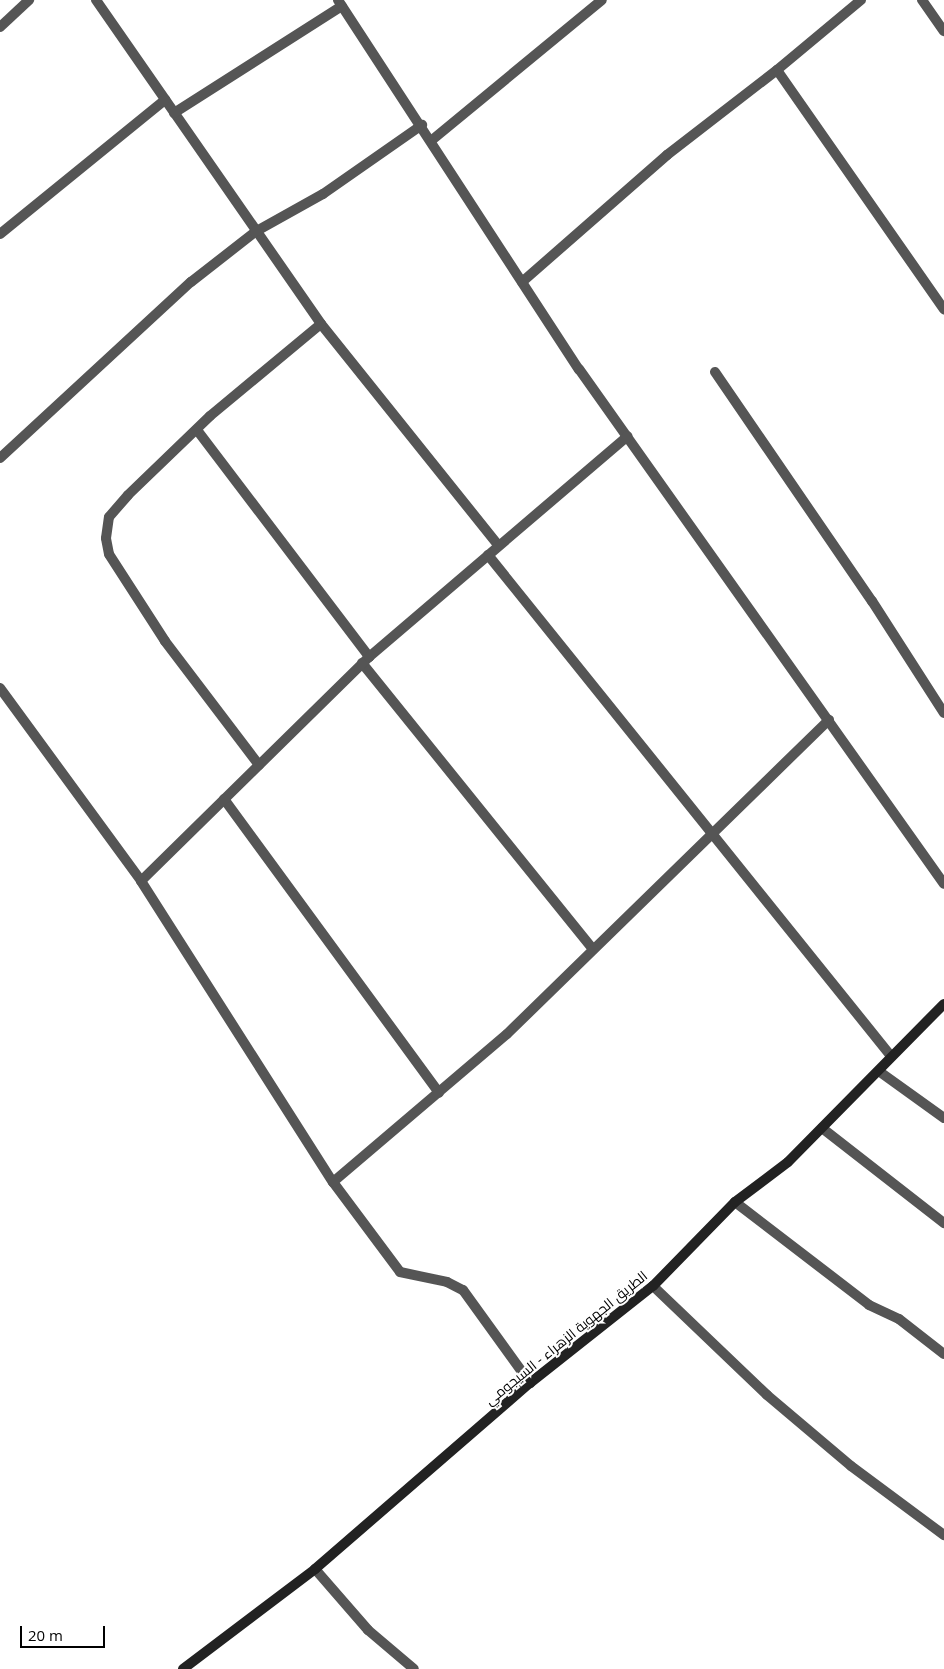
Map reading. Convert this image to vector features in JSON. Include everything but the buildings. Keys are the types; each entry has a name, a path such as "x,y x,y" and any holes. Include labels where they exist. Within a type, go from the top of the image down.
{"main road":[{"name":"الطريق الجهوية الزهراء - السيجومي","path":"183,1669 315,1569 530,1383 653,1286 735,1202 788,1162 880,1072 891,1056 944,1004"}],"street":[{"path":"0,27 29,0"},
{"path":"96,0 321,324 498,545"},
{"path":"432,140 602,0"},
{"path":"522,282 667,154 777,70 861,0"},
{"path":"922,0 944,31"},
{"path":"174,113 340,3 432,140 522,282 628,436 944,884"},
{"path":"777,70 944,309"},
{"path":"0,234 165,100"},
{"path":"0,458 191,282 256,232 323,194 422,125"},
{"path":"259,765 165,641 109,554 106,538 109,517 128,495 197,430 321,324"},
{"path":"715,372 872,601 944,714"},
{"path":"197,430 365,660 594,949"},
{"path":"141,881 365,660 628,436"},
{"path":"488,554 891,1056"},
{"path":"0,688 141,881 333,1182 400,1272 447,1282 463,1290 530,1383"},
{"path":"333,1182 507,1034 712,831 829,720"},
{"path":"224,799 439,1093"},
{"path":"880,1072 944,1118"},
{"path":"822,1128 944,1223"},
{"path":"735,1202 869,1305 899,1319 944,1354"},
{"path":"653,1286 767,1395 852,1466 944,1535"},
{"path":"315,1569 368,1630 414,1669"}]}
